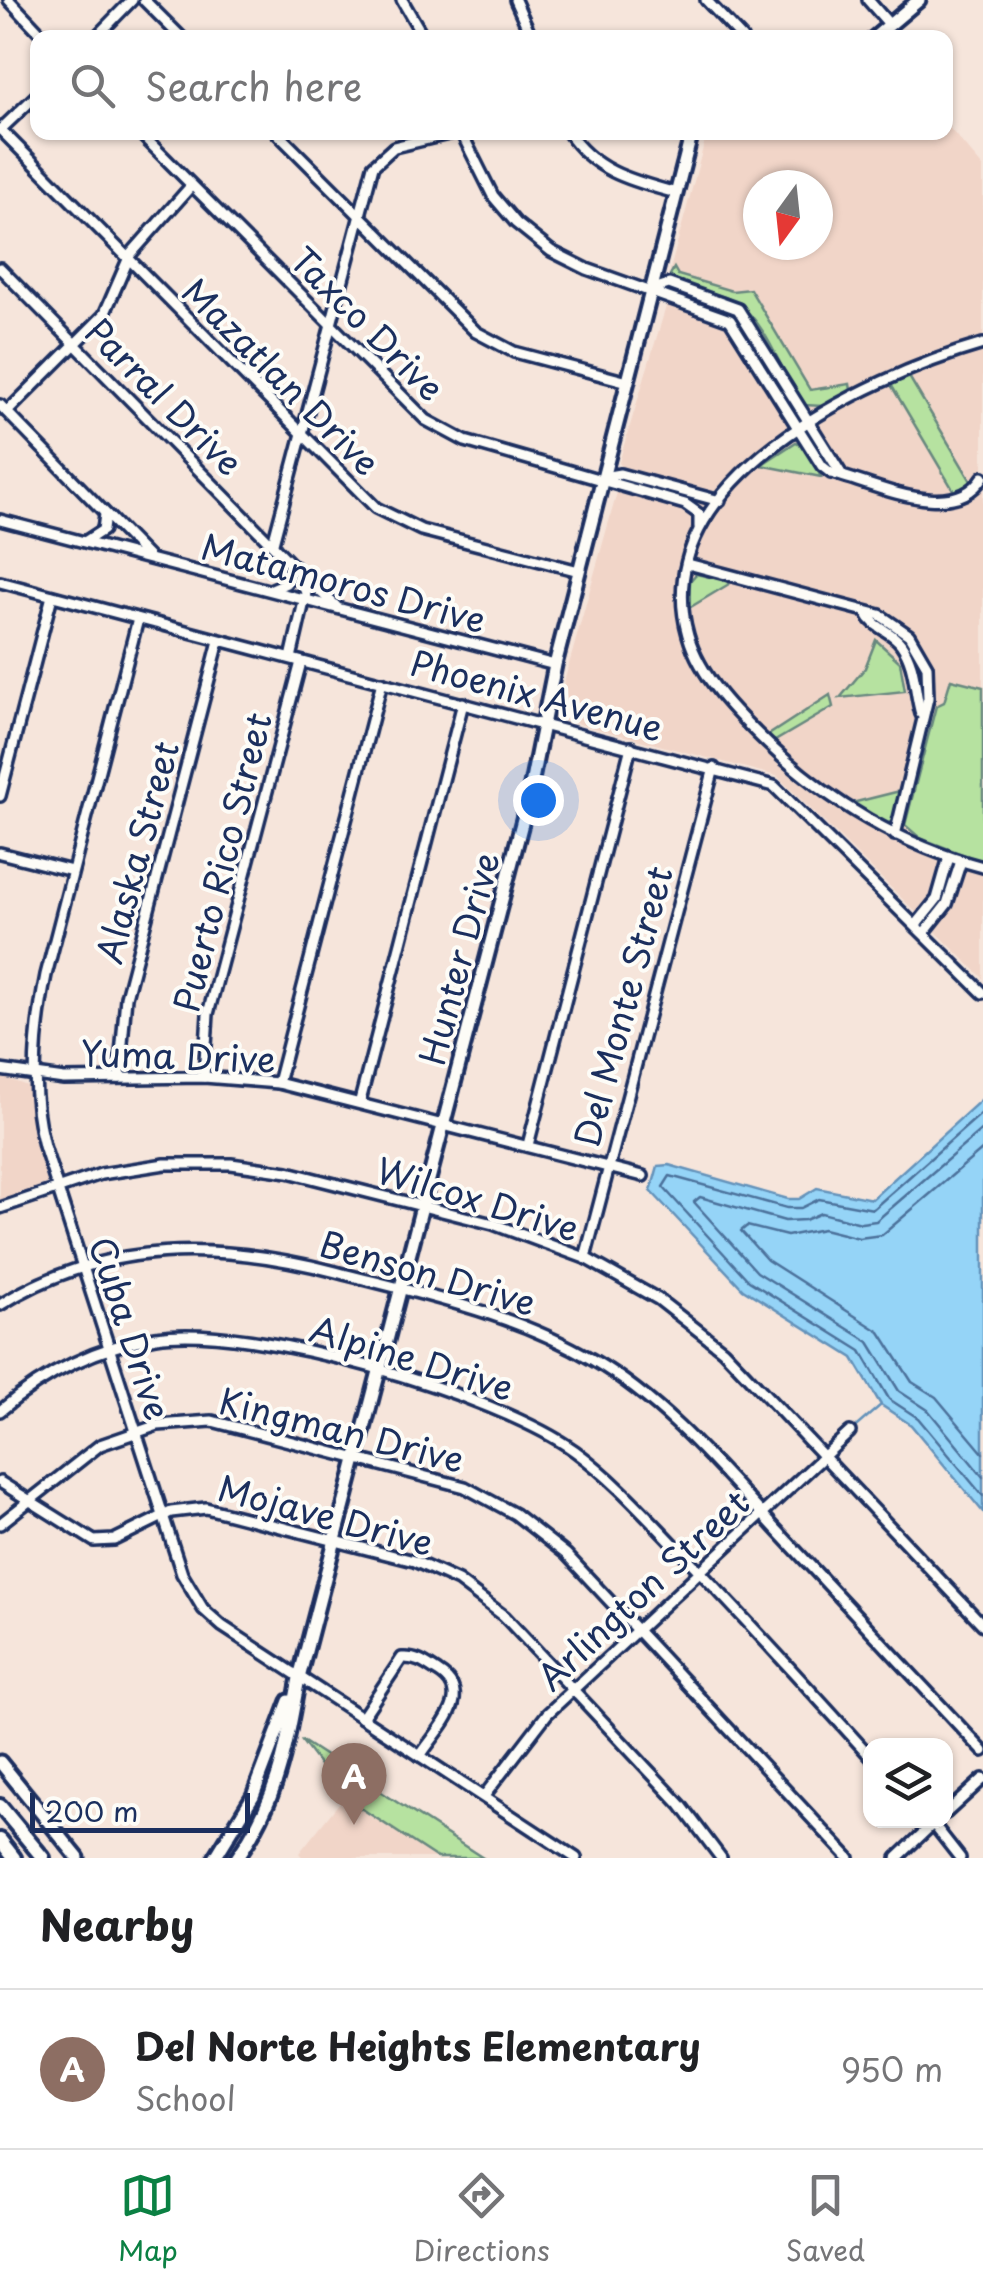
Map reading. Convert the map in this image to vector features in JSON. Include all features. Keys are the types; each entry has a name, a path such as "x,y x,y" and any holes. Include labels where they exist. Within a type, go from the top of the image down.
{"highway":[{"path":"0,1806 43,1858"},
{"path":"0,1840 14,1858"}],"main road":[{"path":"883,30 919,0"},
{"name":"Hunter Drive","path":"237,1858 278,1786 298,1678 528,800 540,725 690,140"},
{"name":"Hunter Drive","path":"215,1858 253,1796 298,1678"},
{"path":"0,1762 78,1858"}],"street":[{"path":"8,0 37,30"},
{"path":"103,30 132,0"},
{"path":"144,0 174,30"},
{"path":"402,0 419,30"},
{"path":"515,0 528,30"},
{"path":"706,0 734,30"},
{"path":"868,0 889,24"},
{"path":"0,130 30,102"},
{"name":"Mazatlan Drive","path":"0,130 366,499 392,518 579,571"},
{"name":"Taxco Drive","path":"147,140 438,429 465,441 603,477"},
{"path":"284,140 360,213 437,296 487,340 514,352 628,382"},
{"path":"272,544 371,170 380,155 394,146 422,140"},
{"path":"463,140 493,196 530,236 587,269 653,288 665,298 730,320 822,466 928,499 954,500 973,491 983,477"},
{"path":"575,140 610,172 676,194"},
{"path":"150,560 4,409 104,315 127,260 154,223 191,186"},
{"name":"Parral Drive","path":"0,268 338,608"},
{"path":"653,288 669,284 738,308 842,475"},
{"path":"696,540 717,505 758,458 808,420 884,378 983,344"},
{"path":"603,477 620,474 717,505"},
{"path":"603,477 616,487 685,504 717,505"},
{"path":"685,504 701,518 682,602 688,636 718,689 787,762 839,802 896,835 983,867"},
{"path":"84,542 103,530 105,514"},
{"name":"Matamoros Drive","path":"0,520 555,665"},
{"path":"116,524 120,551"},
{"path":"688,564 866,612 872,624 900,642 914,670 921,714 896,835"},
{"path":"268,590 286,583 294,567"},
{"name":"Parral Drive","path":"294,567 306,598"},
{"name":"Phoenix Avenue","path":"0,582 763,782 784,793 983,993"},
{"path":"0,796 52,596"},
{"name":"Puerto Rico Street","path":"204,1077 208,1014 296,660 306,598"},
{"name":"Cuba Drive","path":"138,619 39,1008 36,1076 40,1132 182,1574 203,1609 298,1678 576,1858"},
{"name":"Alaska Street","path":"119,1078 126,997 220,640"},
{"path":"278,1083 382,682"},
{"path":"360,1101 462,704"},
{"path":"528,1146 631,747"},
{"name":"Del Monte Street","path":"584,1258 714,768"},
{"path":"0,853 72,872"},
{"path":"916,925 936,899 950,858"},
{"path":"924,934 947,904 961,861"},
{"name":"Yuma Drive","path":"0,1070 36,1076 204,1077 278,1083 643,1176"},
{"name":"Wilcox Drive","path":"0,1208 56,1186 132,1168 231,1164 288,1172 422,1206 514,1231 584,1258 639,1287 703,1333 825,1455 983,1625"},
{"name":"Benson Drive","path":"0,1305 83,1267 165,1250 230,1250 288,1260 500,1316 597,1362 670,1418 983,1750"},
{"name":"Alpine Drive","path":"0,1411 58,1370 110,1348 153,1338 216,1335 379,1372 501,1409 560,1440 617,1485 863,1748"},
{"name":"Kingman Drive","path":"0,1524 85,1455 136,1432 172,1422 212,1421 447,1480 497,1502 566,1554 849,1858"},
{"name":"Arlington Street","path":"484,1796 519,1745 573,1690 850,1432"},
{"name":"Mojave Drive","path":"0,1482 94,1541 114,1540 162,1514 194,1508 220,1510 414,1560 458,1581 504,1616 703,1831 721,1858"},
{"path":"362,1718 402,1658 418,1659 450,1680 456,1689 455,1701 420,1756"},
{"path":"953,1807 983,1779"},
{"path":"897,1858 928,1828"},
{"path":"938,1828 960,1858"}],"shaded area":[{"path":"953,132 983,167 983,978 777,776 563,720 556,711 623,471 619,462 674,280 670,270 705,140 953,140"},
{"path":"0,1076 30,1087 35,1137 50,1182 0,1203"},
{"path":"344,1797 437,1858 303,1858 299,1853"}],"green space":[{"path":"674,268 678,275 732,291 750,289 810,390 850,384 851,390 822,406 805,405 751,316 733,301 678,281 670,275"},
{"path":"908,375 971,481 970,488 955,493 890,383"},
{"path":"796,442 805,447 821,477 761,465"},
{"path":"696,574 729,584 689,608 690,581"},
{"path":"876,640 900,662 905,691 840,698 865,668"},
{"path":"951,679 983,687 983,862 920,838 905,825 936,706 944,702"},
{"path":"830,695 833,707 775,741 767,736"},
{"path":"900,791 895,819 887,824 852,803"},
{"path":"301,1740 483,1858 437,1858 344,1797"}],"water":[{"path":"983,1098 983,1512 911,1425 881,1405 853,1358 743,1289 651,1191 658,1166 669,1165 788,1199 799,1199 817,1188 872,1199"}],"waterway":[{"path":"851,1431 881,1405"}],"place":[{"name":"Del Norte Heights Elementary","path":"354,1825"}]}
